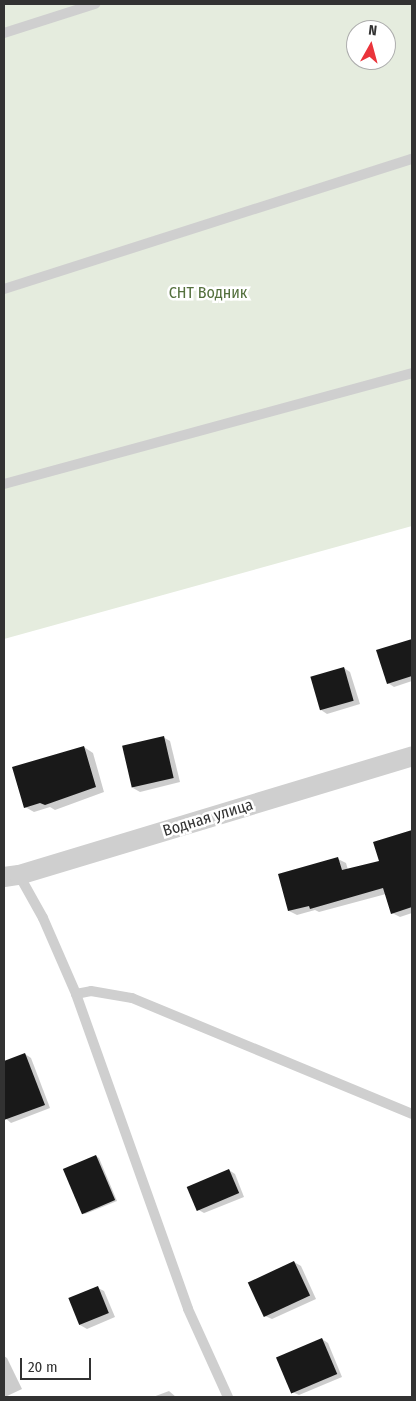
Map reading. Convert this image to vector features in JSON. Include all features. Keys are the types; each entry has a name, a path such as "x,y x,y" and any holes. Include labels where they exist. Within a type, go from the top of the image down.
{"street":[{"name":"Водная улица","path":"11,876 412,756"}],"lane":[{"path":"4,33 95,4"},
{"path":"4,289 412,159"},
{"path":"4,484 412,374"},
{"path":"11,876 42,918 76,994 188,1309 228,1397"},
{"path":"76,994 91,990 132,998 412,1114"}],"green space":[{"name":"СНТ Водник","path":"4,4 412,4 412,526 4,639"}],"building":[{"path":"412,639 412,676 387,684 376,650"},
{"path":"344,667 354,701 320,710 310,677"},
{"path":"164,736 174,778 132,788 122,746"},
{"path":"84,746 96,787 45,805 40,803 24,808 12,767"},
{"path":"412,830 412,907 391,914 383,888 310,909 309,906 288,911 278,874 338,857 342,870 379,861 373,842"},
{"path":"25,1053 45,1105 4,1120 4,1061"},
{"path":"96,1155 115,1200 82,1214 63,1169"},
{"path":"229,1169 239,1193 197,1211 187,1187"},
{"path":"294,1261 310,1295 264,1317 248,1283"},
{"path":"98,1286 109,1313 79,1325 68,1298"},
{"path":"322,1338 337,1374 291,1393 276,1358"}]}
